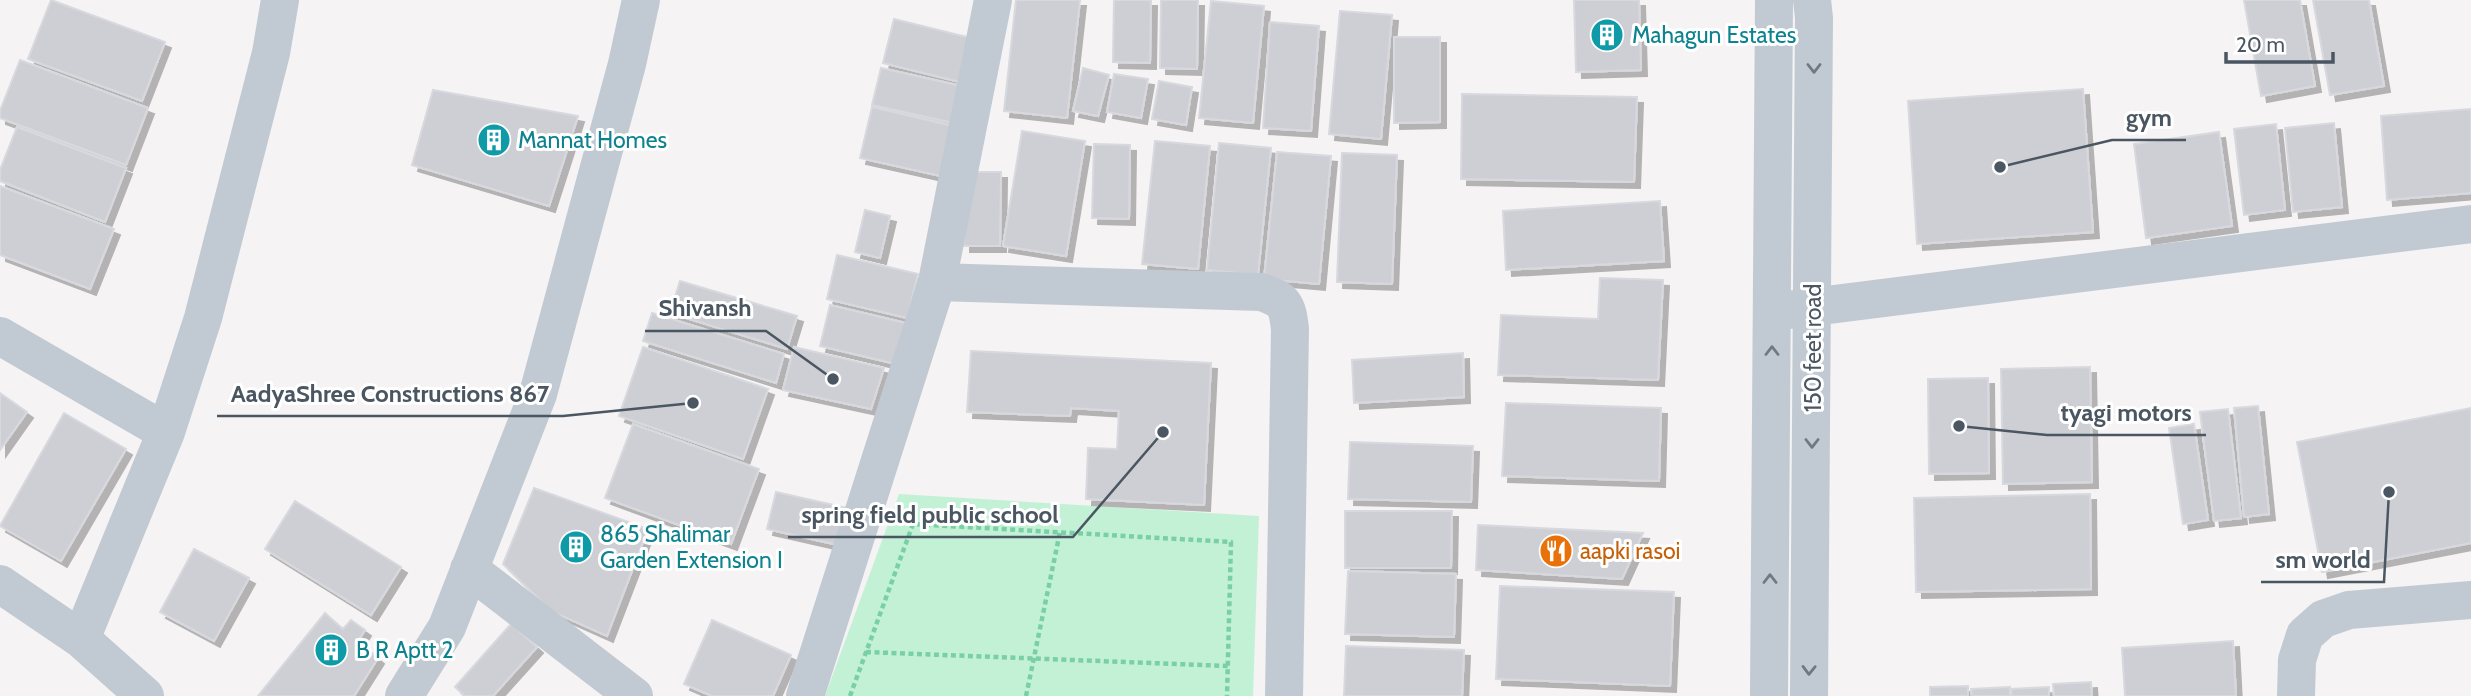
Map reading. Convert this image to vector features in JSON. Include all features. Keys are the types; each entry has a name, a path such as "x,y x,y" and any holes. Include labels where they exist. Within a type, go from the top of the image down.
{"street":[{"path":"81,639 166,432 203,318 271,53 280,0"},
{"path":"404,696 447,626 538,394 627,64 641,0"},
{"path":"805,696 937,282 993,0"},
{"name":"150 feet road","path":"1769,696 1774,0"},
{"name":"150 feet road","path":"1809,696 1813,307 1812,0"},
{"path":"1772,312 2471,225"},
{"path":"937,282 1261,292 1280,298 1287,310 1290,328 1284,696"},
{"path":"0,336 166,432"},
{"path":"469,569 634,696"},
{"path":"0,584 81,639 145,696"},
{"path":"2296,696 2297,660 2305,635 2323,619 2349,610 2471,600"}],"path":[{"path":"850,696 913,524 1231,542 1227,696"},
{"path":"1026,696 1060,532"},
{"path":"866,652 1228,666"}],"green space":[{"path":"899,494 1259,516 1253,696 825,696"}],"building":[{"path":"51,0 165,42 142,101 28,59"},
{"path":"1016,0 1080,0 1067,118 1004,111"},
{"path":"1114,0 1151,0 1150,63 1113,62"},
{"path":"1161,0 1198,0 1197,69 1160,68"},
{"name":"Mahagun Estates","path":"1574,0 1639,0 1641,70 1576,72"},
{"path":"2244,0 2300,0 2315,86 2261,96"},
{"path":"2313,0 2369,0 2384,86 2330,95"},
{"path":"1211,1 1264,6 1253,123 1199,118"},
{"path":"1340,11 1392,15 1381,139 1329,134"},
{"path":"894,19 975,39 964,83 883,63"},
{"path":"1270,22 1319,26 1311,131 1263,128"},
{"path":"1394,37 1440,37 1440,122 1394,123"},
{"path":"20,60 148,108 126,165 0,118 0,111"},
{"path":"881,68 966,87 958,124 872,105"},
{"path":"1083,68 1109,75 1098,116 1073,111"},
{"path":"1114,74 1148,79 1141,118 1107,112"},
{"path":"1159,81 1192,87 1186,125 1152,119"},
{"path":"2083,89 2093,232 1917,244 1908,101"},
{"name":"Mannat Homes","path":"433,90 578,116 549,206 412,165"},
{"path":"1462,94 1637,97 1634,182 1461,179"},
{"path":"872,107 962,128 950,178 860,158"},
{"path":"2471,109 2471,193 2387,200 2381,116"},
{"path":"2334,123 2342,207 2293,212 2285,128"},
{"path":"2276,124 2285,210 2244,215 2234,129"},
{"path":"17,127 126,168 105,222 0,181 0,170"},
{"path":"1022,131 1085,141 1066,256 1003,246"},
{"path":"2219,132 2232,226 2146,238 2134,144"},
{"path":"1155,141 1210,146 1198,269 1142,264"},
{"path":"1219,143 1271,148 1258,275 1207,270"},
{"path":"1094,144 1130,145 1129,219 1092,218"},
{"path":"1277,152 1331,156 1319,284 1264,279"},
{"path":"1342,153 1397,155 1392,284 1337,282"},
{"path":"965,172 1001,172 1000,246 964,246"},
{"path":"0,186 114,229 90,289 0,255"},
{"path":"1660,201 1664,261 1506,270 1503,211"},
{"path":"865,210 890,216 880,258 855,252"},
{"path":"837,255 918,274 907,318 827,299"},
{"path":"1600,278 1663,280 1658,380 1498,375 1501,315 1598,319"},
{"path":"680,281 797,316 787,349 670,313"},
{"path":"830,305 906,323 896,364 820,346"},
{"path":"652,313 784,354 776,383 643,341"},
{"path":"643,347 768,389 743,459 619,416"},
{"path":"794,347 884,368 871,409 783,390"},
{"path":"971,351 1211,363 1204,505 1086,499 1088,448 1117,449 1119,411 1071,408 1070,416 967,412"},
{"path":"1463,353 1464,397 1354,403 1352,360"},
{"path":"2090,367 2092,482 2003,484 2001,369"},
{"path":"1988,378 1989,473 1929,474 1928,379"},
{"path":"0,393 27,412 0,450"},
{"path":"1506,403 1661,408 1659,481 1502,476"},
{"path":"2258,406 2269,514 2244,517 2234,408"},
{"path":"2471,408 2471,543 2322,572 2297,442"},
{"path":"2228,409 2241,518 2214,521 2200,412"},
{"path":"64,413 126,449 61,561 0,526"},
{"path":"633,424 759,469 731,544 605,498"},
{"path":"2194,424 2208,520 2183,524 2169,428"},
{"path":"1350,442 1473,446 1471,502 1348,499"},
{"name":"865 Shalimar Garden Extension I","path":"534,488 648,529 607,636 551,611 503,564"},
{"path":"776,492 847,508 838,545 767,529"},
{"path":"2090,494 2091,589 1916,592 1914,498"},
{"path":"295,501 401,567 371,615 265,549"},
{"path":"1345,511 1452,511 1451,568 1345,568"},
{"name":"aapki rasoi","path":"1478,525 1643,533 1622,579 1476,570"},
{"path":"194,549 249,578 214,641 160,612"},
{"path":"1348,571 1456,574 1454,637 1345,634"},
{"path":"1500,586 1674,592 1670,686 1496,679"},
{"name":"B R Aptt 2","path":"325,613 343,629 351,620 365,630 358,641 378,658 354,696 258,696"},
{"path":"712,620 791,655 773,696 712,696 684,684"},
{"path":"511,624 537,647 493,696 465,696 455,687"},
{"path":"2233,641 2236,696 2125,696 2122,648"},
{"path":"1346,646 1464,650 1462,696 1344,696"},
{"path":"2091,682 2092,696 2054,696 2053,684"},
{"path":"1968,686 1968,696 1930,696 1930,687"},
{"path":"2010,687 2010,696 1972,696 1971,689"},
{"path":"2049,687 2049,696 2012,696 2011,689"}],"place":[{"name":"Mahagun Estates","path":"1607,35"},
{"name":"Mannat Homes","path":"494,140"},
{"name":"gym","path":"2000,167"},
{"name":"Shivansh","path":"833,379"},
{"name":"AadyaShree Constructions 867","path":"693,403"},
{"name":"tyagi motors","path":"1959,426"},
{"name":"spring field public school","path":"1163,432"},
{"name":"sm world","path":"2389,492"},
{"name":"865 Shalimar Garden Extension I","path":"576,547"},
{"name":"aapki rasoi","path":"1556,551"},
{"name":"B R Aptt 2","path":"331,650"}]}
